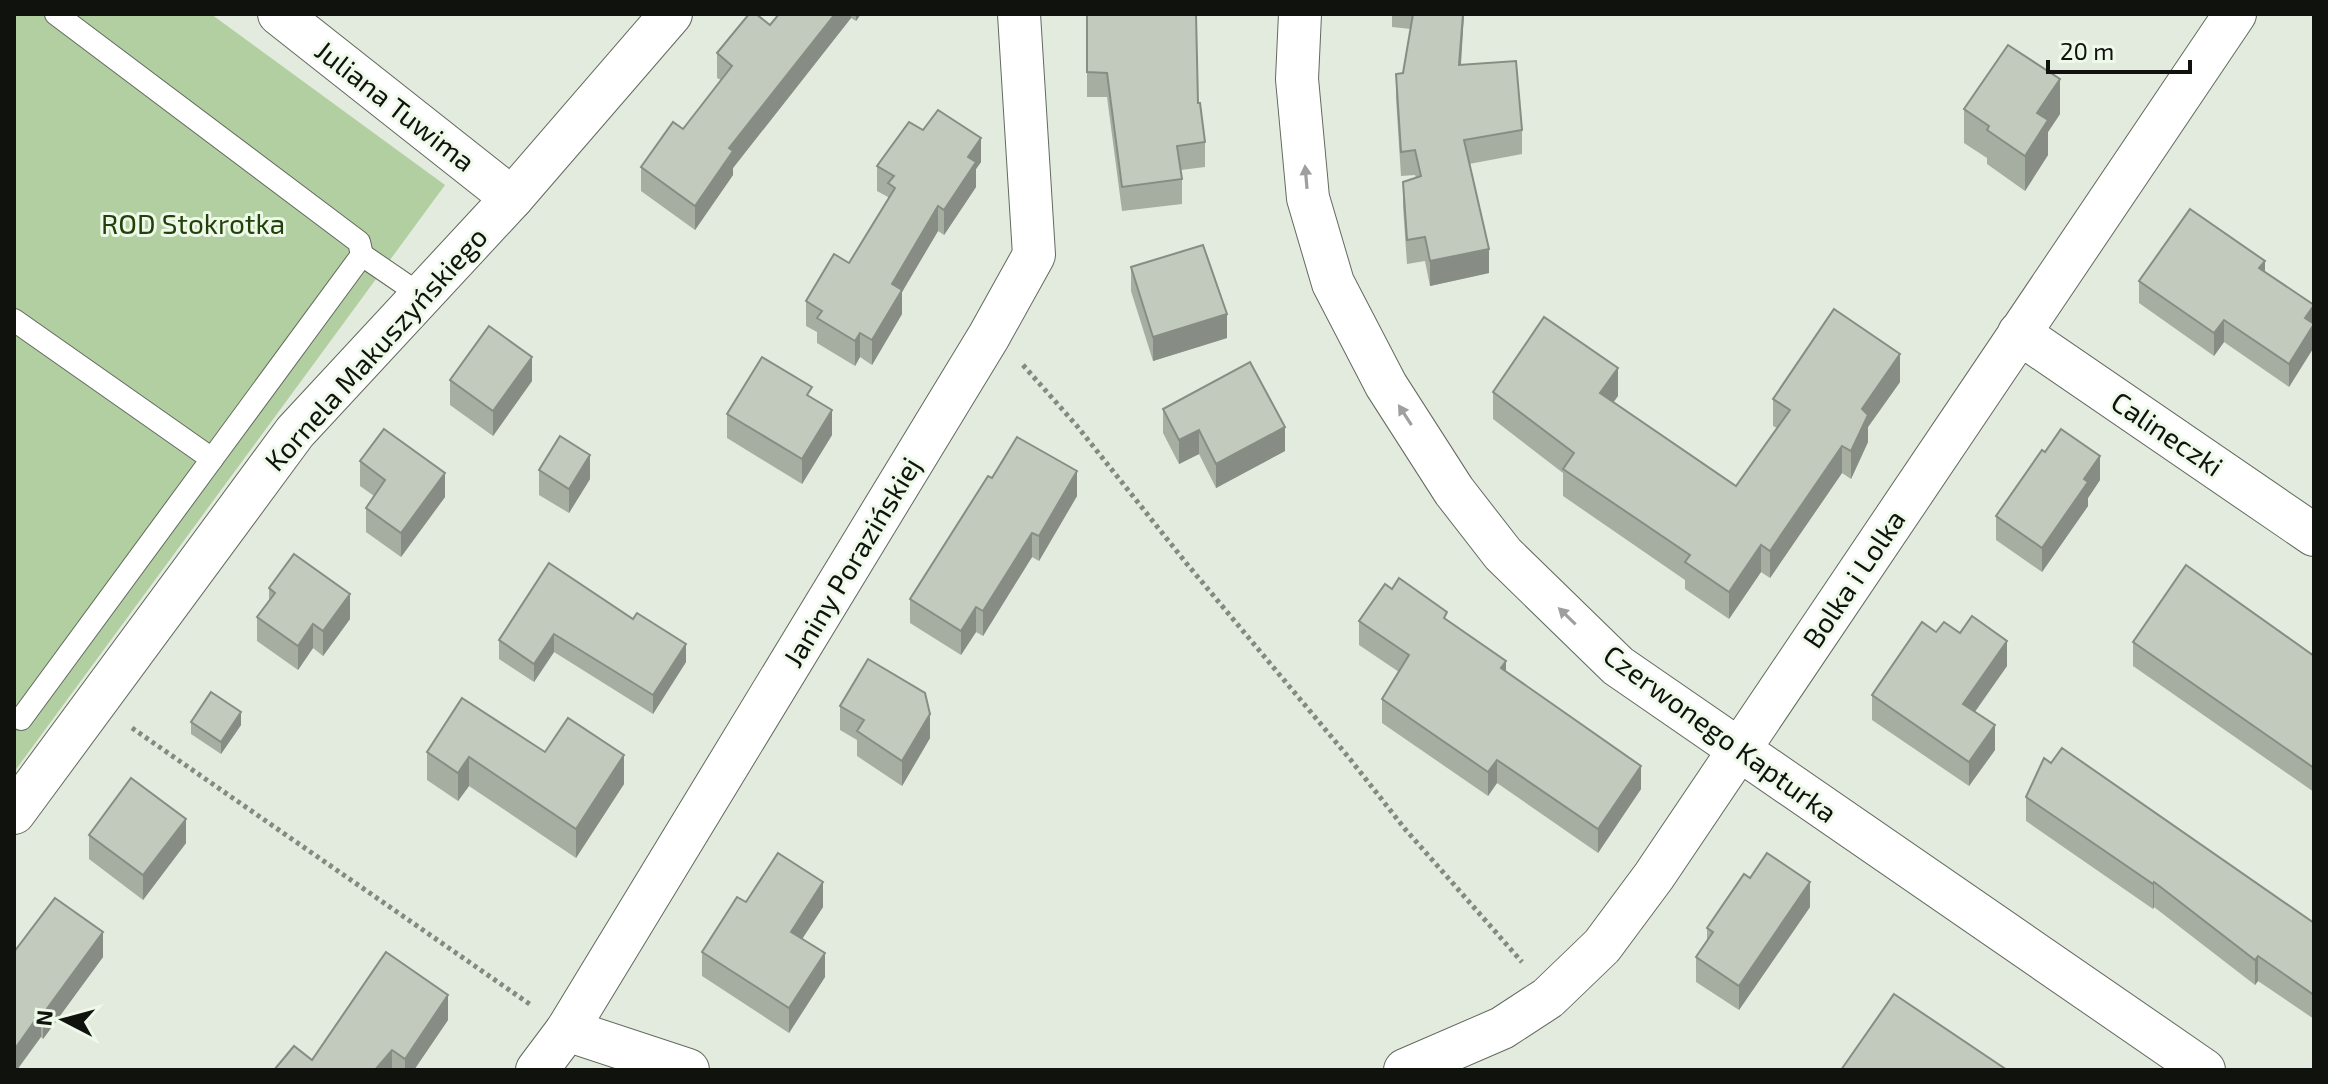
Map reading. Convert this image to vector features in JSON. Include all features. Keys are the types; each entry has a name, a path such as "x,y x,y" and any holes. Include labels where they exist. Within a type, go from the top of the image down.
{"street":[{"name":"Juliana Tuwima","path":"279,14 512,198"},
{"name":"Kornela Makuszyńskiego","path":"14,813 295,432 512,198 671,14"},
{"name":"Janiny Porazińskiej","path":"537,1070 567,1030 989,336 1034,255 1019,14"},
{"name":"Czerwonego Kapturka","path":"1300,14 1297,79 1308,198 1333,283 1386,385 1454,491 1503,554 1618,666 2204,1070"},
{"name":"Bolka i Lolka","path":"1405,1070 1502,1028 1548,998 1602,946 1654,876 2235,14"},
{"name":"Calineczki","path":"2019,333 2314,535"},
{"path":"567,1030 688,1070"}],"lane":[{"path":"56,14 359,242 362,255 422,296"},
{"path":"16,721 362,255"},
{"path":"14,320 212,459"}],"path":[{"path":"989,336 1014,355 1077,426 1405,829 1521,961 1548,998"},
{"path":"95,702 567,1030"}],"green space":[{"name":"ROD Stokrotka","path":"14,14 211,14 445,185 14,772"}],"building":[{"path":"749,14 756,14 770,25 779,14 835,14 729,148 733,151 695,206 641,167 673,122 683,129 732,66 717,53"},
{"path":"1087,14 1196,14 1198,103 1205,142 1177,146 1182,179 1122,187 1107,73 1087,72"},
{"path":"1413,14 1463,14 1459,65 1516,61 1522,130 1464,140 1489,249 1430,261 1425,237 1407,240 1403,182 1421,176 1415,150 1401,152 1396,74 1403,73"},
{"path":"2008,45 2060,79 2037,113 2048,120 2025,156 1987,130 1989,126 1964,109"},
{"path":"938,110 981,138 968,157 976,162 944,210 938,206 892,284 902,290 872,340 860,333 855,341 817,318 822,311 806,301 834,254 849,263 895,188 888,183 894,176 877,166 909,122 923,130"},
{"path":"2190,209 2265,261 2259,268 2314,305 2305,318 2314,324 2289,364 2224,320 2214,333 2139,281"},
{"path":"1203,245 1227,314 1153,337 1131,267"},
{"path":"1834,309 1900,354 1862,409 1868,415 1851,451 1842,446 1770,551 1761,545 1729,592 1685,562 1690,555 1563,469 1574,453 1493,392 1544,317 1618,368 1600,393 1736,486 1790,410 1773,399"},
{"path":"489,326 532,357 493,411 450,380"},
{"path":"762,357 812,387 807,395 832,410 802,459 727,414"},
{"path":"1250,362 1285,427 1216,464 1199,430 1179,440 1163,409"},
{"path":"384,429 445,473 401,533 366,508 385,480 360,461"},
{"path":"2061,429 2100,456 2084,479 2088,482 2042,548 1996,516 2042,450 2045,452"},
{"path":"560,436 590,455 569,489 539,470"},
{"path":"1017,437 1077,471 1039,536 1032,533 983,611 976,607 961,631 910,599 988,476 992,478"},
{"path":"294,554 350,594 323,631 313,624 298,646 257,617 275,593 269,588"},
{"path":"549,563 633,619 637,613 686,644 653,695 554,634 534,664 499,640"},
{"path":"2186,565 2314,656 2314,768 2133,642"},
{"path":"1399,578 1447,612 1444,618 1506,661 1501,668 1641,766 1598,829 1497,760 1488,772 1382,699 1409,655 1359,621 1385,584 1392,589"},
{"path":"1972,616 2007,641 1963,704 1995,725 1969,762 1872,695 1922,622 1936,632 1944,622 1960,633"},
{"path":"868,659 925,693 930,714 902,761 857,731 864,720 840,706"},
{"path":"211,692 241,712 221,742 191,722"},
{"path":"462,698 545,752 568,718 624,755 576,829 469,757 458,773 427,752"},
{"path":"2062,748 2314,923 2314,995 2258,956 2255,960 2154,882 2026,797 2044,758 2051,763"},
{"path":"131,778 186,819 143,875 89,835"},
{"path":"778,853 823,882 791,932 825,953 789,1008 702,952 737,897 746,902"},
{"path":"1767,853 1810,882 1739,986 1696,957 1713,932 1707,928 1744,874 1750,878"},
{"path":"55,898 103,932 14,1050 14,952"},
{"path":"386,952 448,995 405,1059 392,1050 375,1070 274,1070 294,1046 312,1060"},
{"path":"1894,994 2007,1070 1841,1070"}]}
